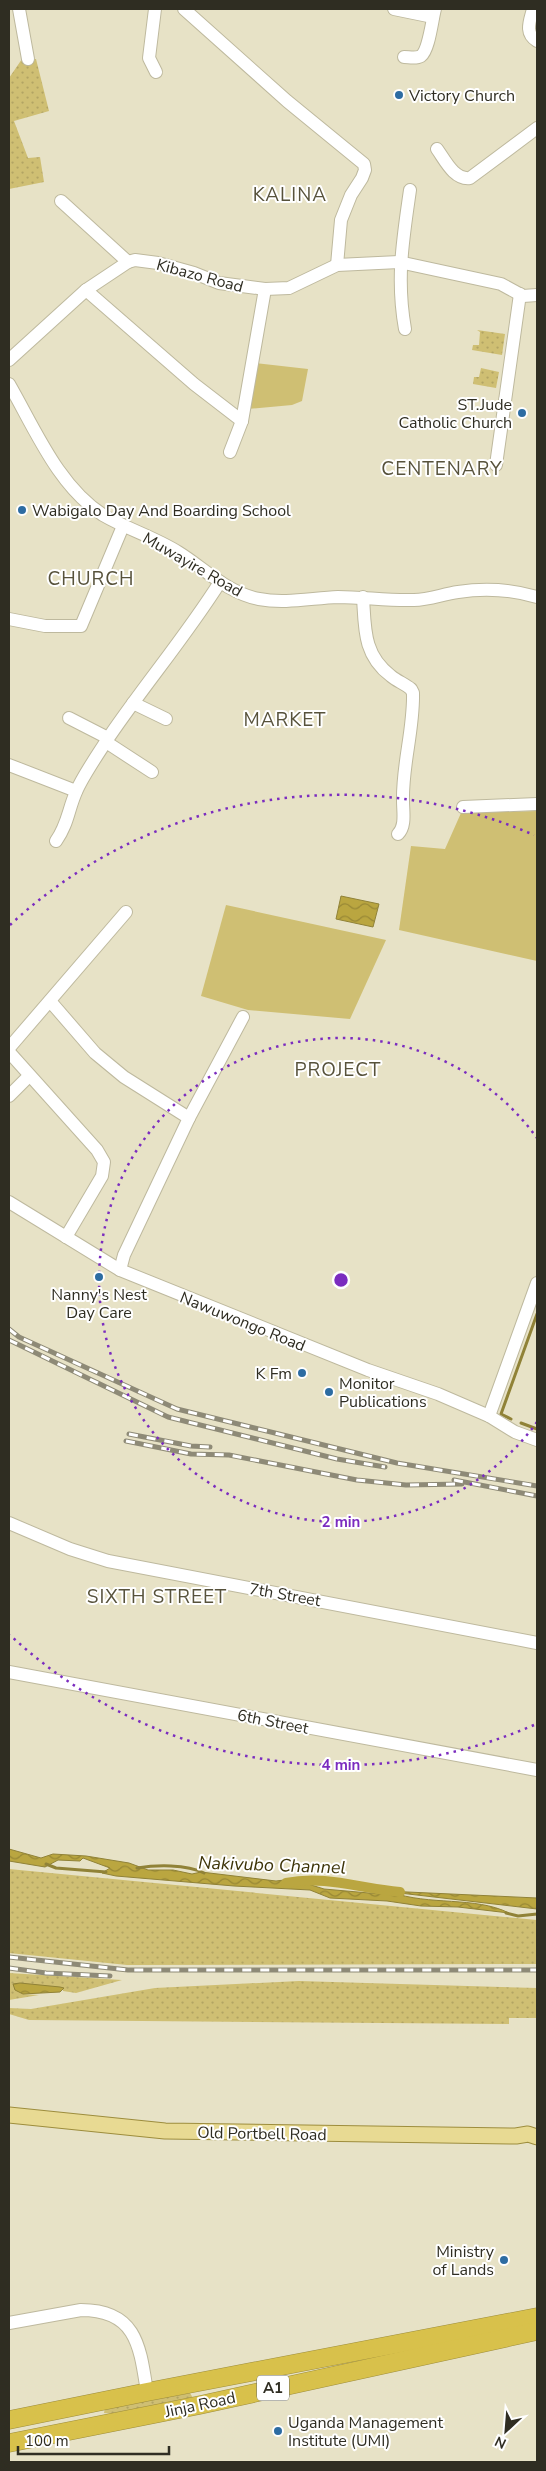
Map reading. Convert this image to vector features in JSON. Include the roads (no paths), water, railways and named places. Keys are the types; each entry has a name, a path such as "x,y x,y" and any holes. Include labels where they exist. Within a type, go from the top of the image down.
{"highway":[{"name":"Jinja Road","path":"9,2420 194,2382 537,2318"},
{"name":"Jinja Road","path":"9,2442 200,2405 537,2331"},
{"path":"194,2382 202,2389 200,2405"},
{"path":"100,2402 100,2416 106,2424"}],"main road":[{"name":"Old Portbell Road","path":"9,2116 165,2131 516,2136 528,2134 537,2137"},
{"name":"Old Portbell Road","path":"516,2136 537,2145"}],"street":[{"path":"19,9 28,59"},
{"path":"155,9 149,58 156,72"},
{"path":"184,9 287,101 364,164 365,170 362,178 351,195 341,220 338,266"},
{"path":"394,9 434,13 426,49 422,55 404,57"},
{"path":"533,9 528,27 530,36 537,41"},
{"path":"437,149 456,174 462,178 470,178 537,128"},
{"path":"404,329 401,309 399,262 410,190"},
{"path":"9,360 86,290 128,262 61,201"},
{"name":"Kibazo Road","path":"128,262 135,260 158,263 228,285 265,289 289,288 338,266 399,262 501,284 527,297 537,295"},
{"path":"230,452 242,421 265,289"},
{"path":"86,290 194,384 242,421"},
{"path":"496,465 520,294"},
{"name":"Muwayire Road","path":"9,384 64,480 88,504 123,526 155,539 178,552 240,594 277,601 363,597 414,600 457,592 481,590 537,597"},
{"path":"9,619 45,626 81,626 123,526"},
{"path":"56,841 67,824 76,791 107,740 159,666 198,618 220,582"},
{"path":"363,597 365,635 370,652 383,669 411,689 413,693 403,797 404,821 402,830 398,834"},
{"path":"134,703 166,718"},
{"path":"69,718 107,740 152,772"},
{"path":"9,765 76,791"},
{"path":"463,807 537,804"},
{"path":"9,1048 126,912"},
{"path":"50,1001 95,1053 124,1077 189,1118"},
{"path":"120,1270 124,1255 189,1118 243,1016"},
{"path":"9,1052 97,1150 104,1162 102,1176 66,1237"},
{"path":"9,1096 29,1076"},
{"name":"Nawuwongo Road","path":"9,1202 120,1270 368,1370 438,1394 489,1416 514,1432 537,1440"},
{"path":"489,1416 537,1283"},
{"name":"7th Street","path":"9,1523 70,1549 108,1561 537,1643"},
{"name":"6th Street","path":"9,1672 537,1770"},
{"path":"9,2323 81,2310 91,2310 114,2317 125,2323 136,2339 147,2392"}],"water":[{"path":"341,896 379,904 373,927 336,919"},
{"path":"9,1849 41,1858 53,1854 86,1856 129,1863 148,1870 173,1870 192,1874 201,1872 276,1881 292,1879 324,1889 380,1894 386,1891 537,1898 537,1909 391,1892 421,1899 482,1905 509,1913 458,1907 421,1906 387,1901 330,1898 310,1890 116,1876 102,1873 110,1868 83,1858 80,1861 58,1860 45,1867 9,1861"},
{"path":"20,1983 64,1988 60,1992 23,1994 15,1990 13,1984"}],"waterway":[{"path":"511,1419 501,1414 537,1314"},
{"path":"521,1423 537,1429"},
{"path":"46,1864 56,1868 106,1872"},
{"path":"137,1868 153,1866 180,1867 204,1873"},
{"name":"Nakivubo Channel","path":"286,1883 301,1881 343,1883 400,1892"},
{"path":"506,1913 518,1916 537,1914"}],"railway":[{"path":"9,1329 19,1337 177,1409 397,1463 537,1486"},
{"path":"9,1340 168,1417 337,1459 385,1467"},
{"path":"129,1434 191,1446 210,1447"},
{"path":"126,1441 191,1454 229,1455 357,1480 406,1485 462,1484"},
{"path":"454,1480 537,1496"},
{"path":"9,1957 128,1970 537,1970"},
{"path":"9,1968 46,1973 110,1976"}],"place":[{"name":"Victory Church","path":"399,95"},
{"name":"ST.Jude Catholic Church","path":"522,413"},
{"name":"Wabigalo Day And Boarding School","path":"22,510"},
{"name":"Nanny's Nest Day Care","path":"99,1277"},
{"name":"K Fm","path":"302,1373"},
{"name":"Monitor Publications","path":"329,1392"},
{"name":"Ministry of Lands","path":"504,2260"},
{"name":"Uganda Management Institute (UMI)","path":"278,2431"}],"district":[{"name":"KALINA","path":"290,194"},
{"name":"CENTENARY","path":"442,468"},
{"name":"CHURCH","path":"91,578"},
{"name":"MARKET","path":"285,719"},
{"name":"PROJECT","path":"338,1069"},
{"name":"SIXTH STREET","path":"157,1596"}]}
